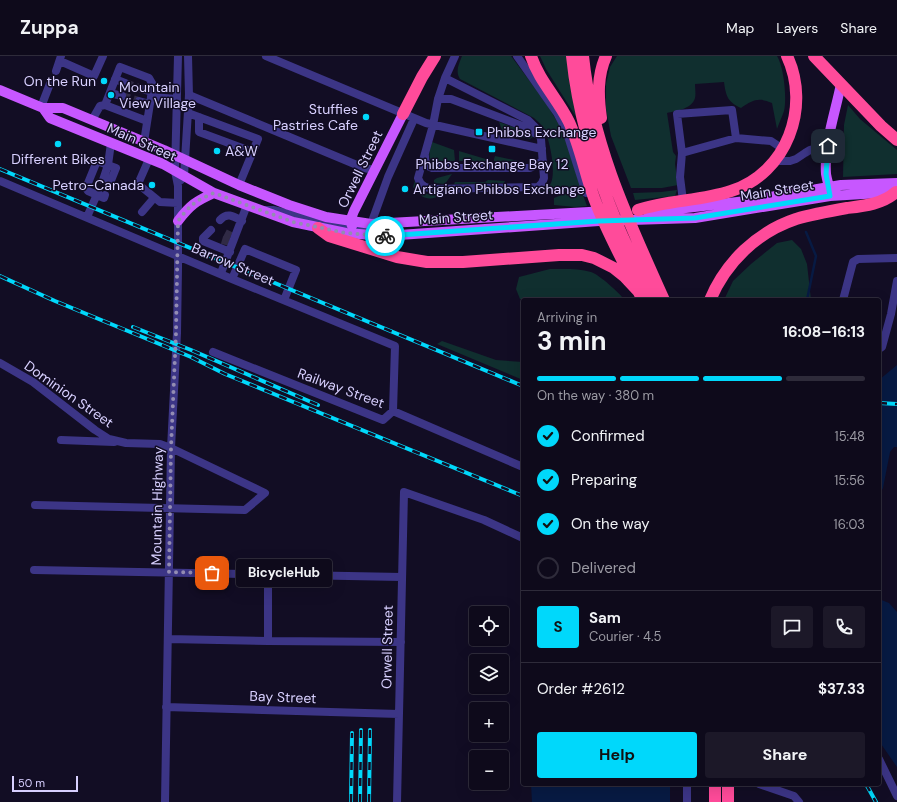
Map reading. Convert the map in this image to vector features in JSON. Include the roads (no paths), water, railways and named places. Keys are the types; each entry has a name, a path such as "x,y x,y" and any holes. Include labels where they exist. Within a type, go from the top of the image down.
{"highway":[{"path":"408,116 422,77 435,56"},
{"path":"531,56 537,72 568,121 594,177 629,222 627,254 641,296"},
{"path":"572,56 601,217 627,254 662,298"},
{"path":"583,56 594,120 594,177"},
{"path":"594,177 600,117 600,71 606,56"},
{"path":"638,210 651,206 725,193 741,187 764,172 774,162 783,149 793,127 796,101 793,73 787,56"},
{"path":"814,56 881,126 897,140"},
{"path":"711,298 721,278 737,257 770,231 783,224 813,214 874,204 890,197 897,189"},
{"path":"318,228 329,236 391,255 427,262 457,262 559,255 582,256 604,262 614,268 626,278 641,296"},
{"path":"627,254 652,298"},
{"path":"715,786 715,802"},
{"path":"728,786 728,802"}],"main road":[{"path":"830,192 826,174 828,146 831,124 841,84"},
{"name":"Main Street","path":"0,90 42,107 62,108 180,157 239,185 355,228 385,236 599,221 695,218 830,192"},
{"name":"Main Street","path":"42,107 50,118 149,158 214,193 293,222 318,228 355,228 371,224 638,210 652,211 830,192 897,189"},
{"name":"Orwell Street","path":"355,228 374,170 408,116"},
{"path":"178,221 186,210 197,200 214,193"}],"street":[{"path":"56,70 60,58 94,76 103,56"},
{"name":"Mountain Highway","path":"178,56 177,99 180,157 184,176"},
{"name":"Mountain Highway","path":"165,802 171,448 178,256 178,186 175,171 180,157 188,113 188,56"},
{"path":"266,56 408,116 433,125 542,149"},
{"path":"445,78 528,120 538,130 541,139 544,178 538,187 435,189 425,188 418,178 433,125 438,99 445,78 455,56"},
{"path":"517,56 557,113 594,177"},
{"path":"105,105 120,67 149,78 153,85 144,142"},
{"path":"115,79 125,83"},
{"path":"42,107 51,81"},
{"path":"142,89 151,98"},
{"path":"110,93 122,96"},
{"path":"189,95 350,162 374,170"},
{"path":"139,101 151,98 177,99"},
{"path":"438,99 451,99 525,127 534,132 541,139"},
{"path":"92,120 100,106 105,105 147,121"},
{"path":"683,201 680,177 682,153 678,114 732,110 736,138"},
{"path":"188,113 258,139 239,185"},
{"name":"Orwell Street","path":"371,224 408,116"},
{"path":"199,117 199,132 253,152"},
{"path":"682,153 736,138 771,141 783,149"},
{"path":"108,165 111,143"},
{"path":"774,162 790,161 810,150 828,146"},
{"path":"425,154 425,162 432,168 530,168 543,161"},
{"path":"149,158 138,184 160,202 178,203"},
{"path":"87,217 100,194 88,191 86,188 97,161 116,168 107,181"},
{"path":"178,186 184,176"},
{"name":"Barrow Street","path":"0,181 395,346 393,411"},
{"path":"142,212 154,198"},
{"path":"221,273 230,252 232,240 248,205"},
{"path":"261,210 273,210 326,224 355,228"},
{"path":"220,220 228,214 242,221"},
{"path":"211,230 203,238 203,241 230,252"},
{"path":"232,240 245,249 296,270 284,300"},
{"path":"232,279 245,249"},
{"path":"626,278 627,254"},
{"path":"844,298 853,262 858,258 897,258"},
{"path":"881,348 891,314 897,281"},
{"name":"Railway Street","path":"213,352 383,420 393,411 521,466"},
{"name":"Dominion Street","path":"0,363 33,382 109,439 126,443 160,444 265,493 246,510 170,508"},
{"path":"61,440 126,443"},
{"name":"Orwell Street","path":"397,802 404,492 484,520 521,537"},
{"path":"35,505 170,508"},
{"path":"34,570 402,577"},
{"path":"268,575 268,641"},
{"path":"168,639 401,642"},
{"name":"Bay Street","path":"166,707 399,714"},
{"path":"881,763 897,796"},
{"path":"687,786 687,802"},
{"path":"765,786 794,796 799,802"}],"water":[{"path":"897,365 897,447 894,447 890,452 881,492 881,378"},
{"path":"881,600 889,603 897,612 897,767 881,744"},
{"path":"531,786 670,786 670,802 532,802"}],"waterway":[{"path":"806,232 816,256 807,298"}],"tunnel":[{"path":"125,83 142,89"},
{"path":"122,96 139,101"},
{"path":"225,233 231,236"},
{"path":"222,240 229,242"}],"railway":[{"path":"0,169 521,385"},
{"path":"0,276 55,301 191,357 225,374 521,495"},
{"path":"133,327 191,350 318,405"},
{"path":"881,403 897,404"},
{"path":"360,802 361,730"},
{"path":"369,802 370,730"},
{"path":"351,802 352,733"},
{"path":"867,786 876,802"}],"place":[{"name":"On the Run","path":"104,81"},
{"name":"Mountain View Village","path":"111,95"},
{"name":"Stuffies Pastries Cafe","path":"366,117"},
{"name":"Phibbs Exchange","path":"479,132"},
{"name":"Different Bikes","path":"58,144"},
{"name":"Phibbs Exchange Bay 12","path":"492,149"},
{"name":"A&W","path":"217,151"},
{"name":"Petro-Canada","path":"152,185"},
{"name":"Artigiano Phibbs Exchange","path":"405,189"},
{"name":"BicycleHub","path":"212,573"}]}
